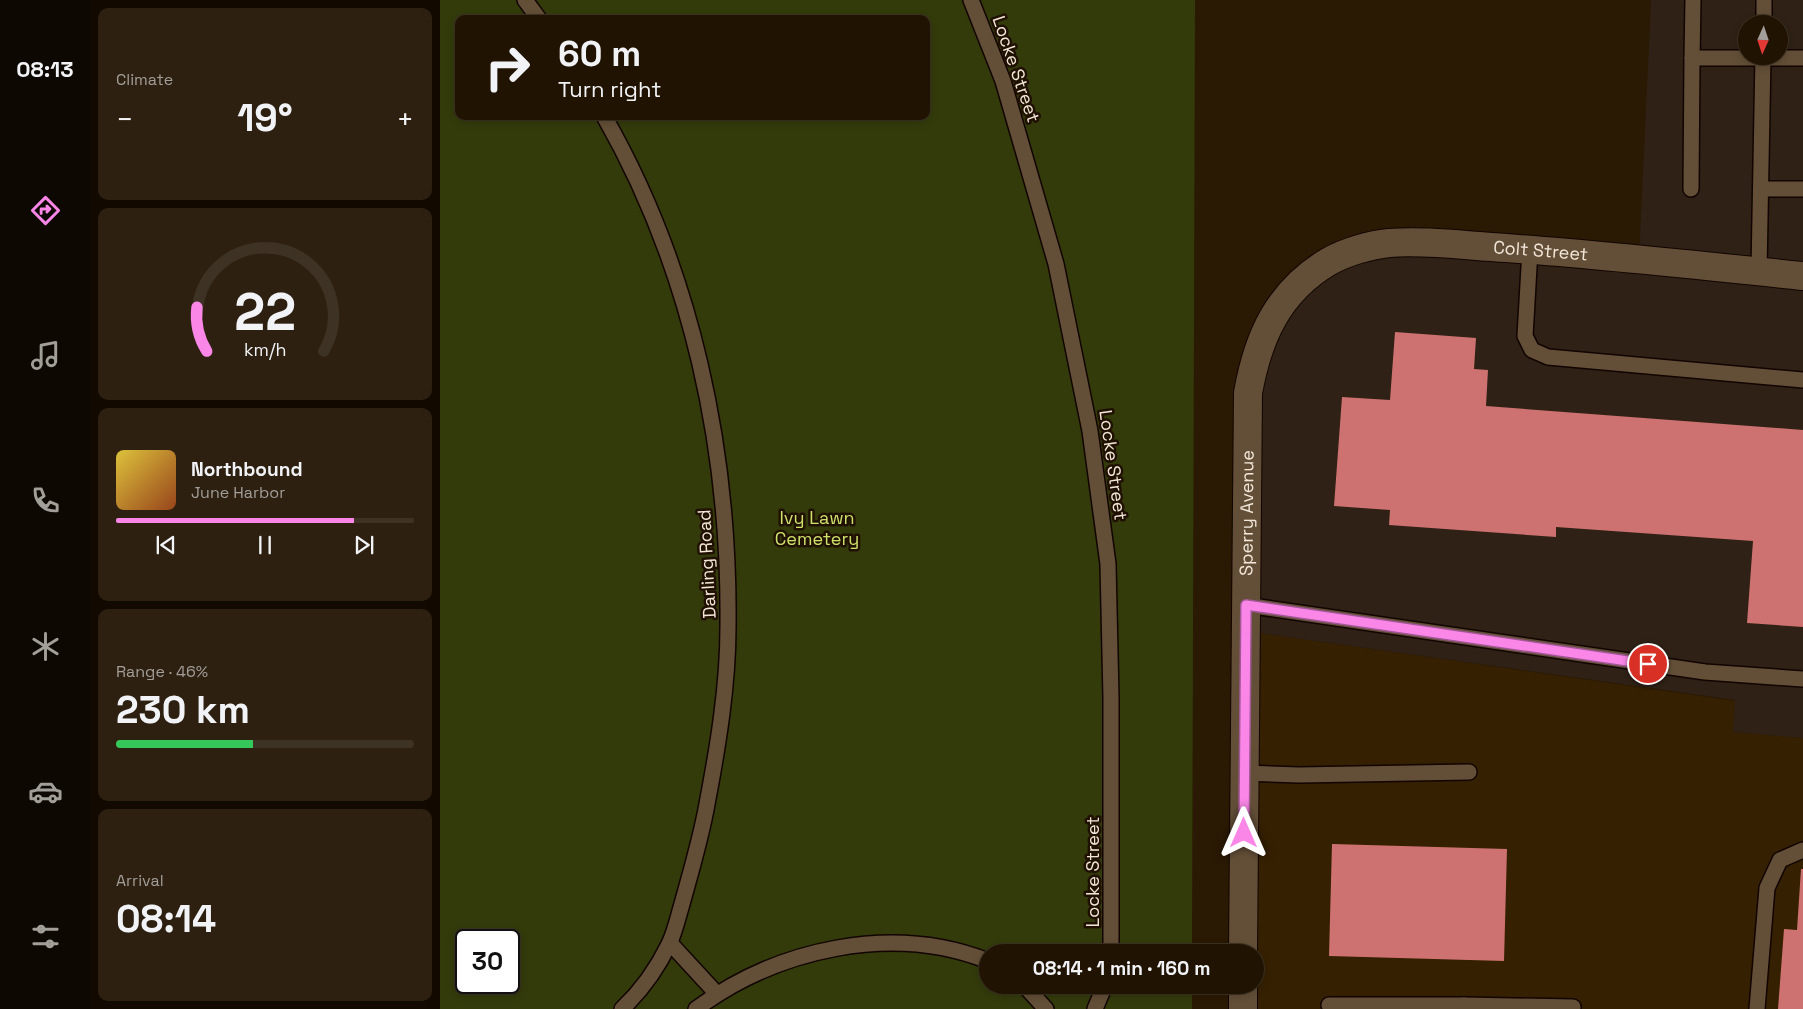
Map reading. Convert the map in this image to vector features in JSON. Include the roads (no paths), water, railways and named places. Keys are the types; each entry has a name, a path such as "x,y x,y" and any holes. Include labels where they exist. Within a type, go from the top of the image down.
{"street":[{"name":"Colt Street","path":"1291,294 1315,271 1330,261 1352,252 1388,243 1409,242 1530,250 1803,276"},
{"name":"Sperry Avenue","path":"1243,944 1248,392 1263,336 1281,306 1291,294"},
{"path":"1243,994 1243,1009"}],"lane":[{"path":"525,0 536,15"},
{"name":"Locke Street","path":"970,0 1003,81 1056,264 1090,431 1108,564 1111,698 1112,944"},
{"path":"1690,189 1693,0"},
{"path":"1764,0 1764,15"},
{"path":"1692,58 1738,57"},
{"path":"1788,58 1803,58"},
{"path":"1759,272 1763,65"},
{"name":"Darling Road","path":"606,120 623,150 653,215 688,315 712,418 726,522 728,628 720,733 701,837 670,943 650,976 622,1009"},
{"path":"1761,189 1803,189"},
{"path":"1530,250 1525,336 1532,350 1548,357 1803,380"},
{"path":"1246,605 1705,672 1803,679"},
{"path":"1244,773 1300,775 1469,772"},
{"path":"1757,1009 1767,888 1780,860 1803,850"},
{"path":"670,943 718,994"},
{"path":"696,1009 744,979 778,964 813,953 886,944 923,946 960,952 979,958"},
{"path":"1032,994 1046,1009"},
{"path":"1095,1009 1101,994"},
{"path":"1329,1005 1573,1007"}],"park label":[{"name":"Ivy Lawn Cemetery","path":"817,528"}]}
